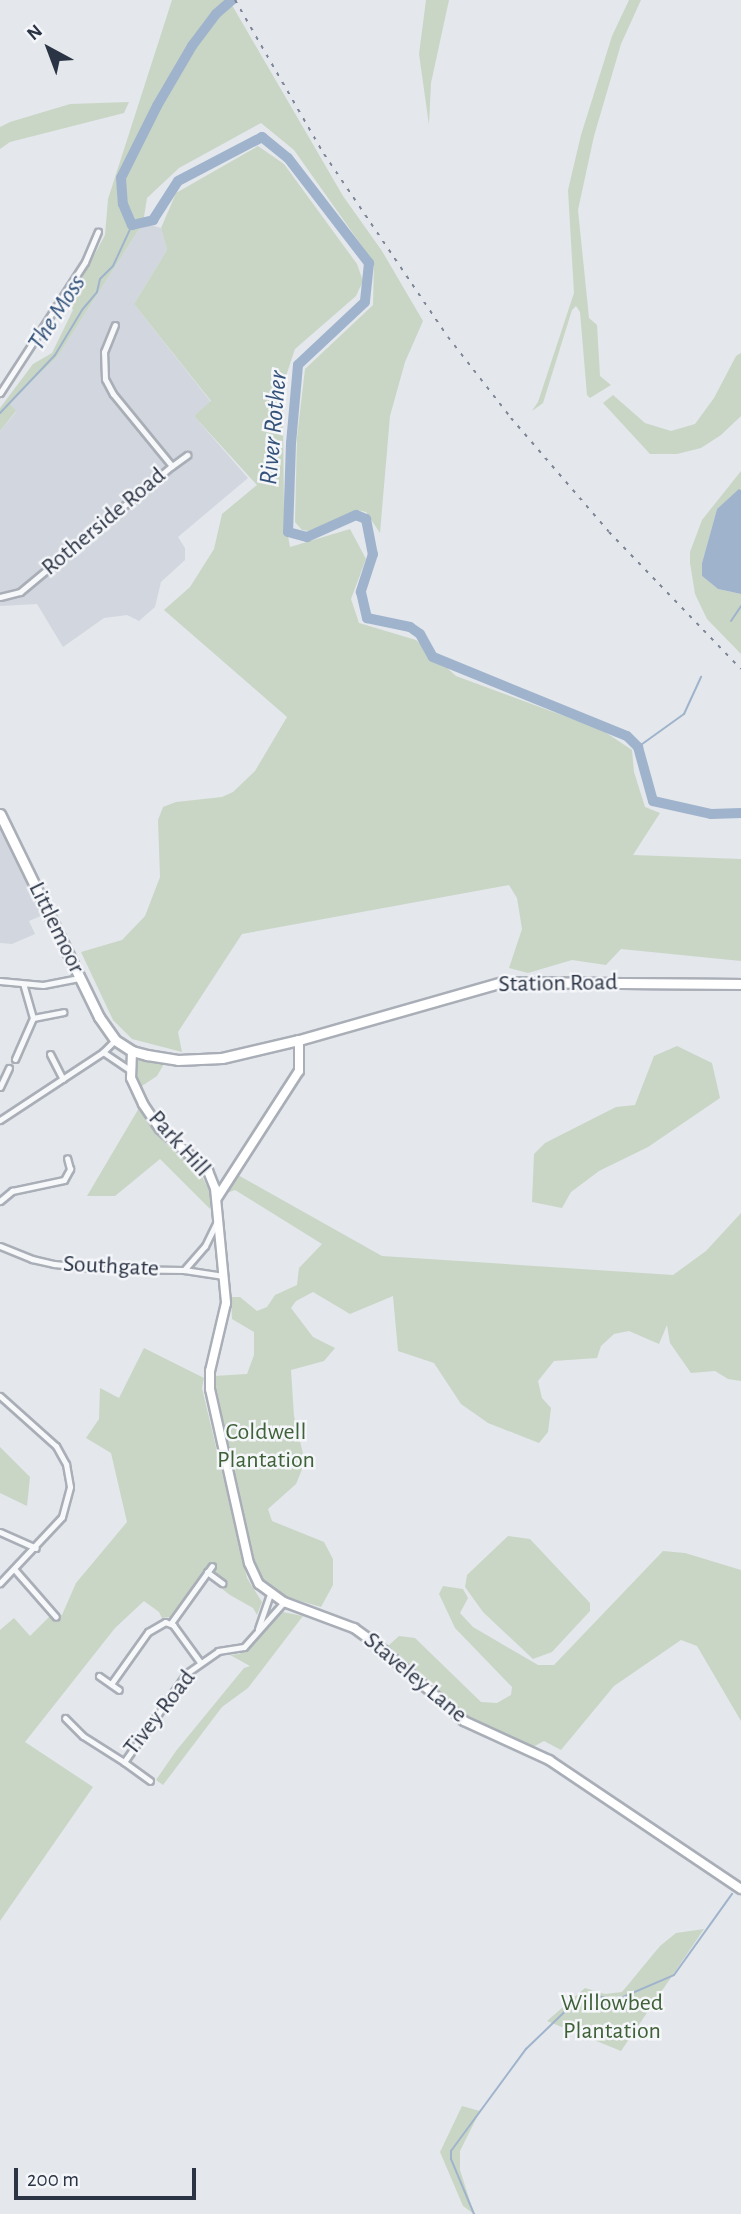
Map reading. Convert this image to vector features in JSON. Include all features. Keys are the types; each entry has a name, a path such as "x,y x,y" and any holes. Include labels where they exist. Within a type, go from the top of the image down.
{"main road":[{"name":"Littlemoor","path":"0,814 99,1017 115,1040"},
{"name":"Station Road","path":"132,1051 178,1060 207,1060 299,1040 503,982 741,984"},
{"path":"115,1040 132,1051"},
{"path":"217,1198 299,1071 299,1040"},
{"name":"Park Hill","path":"132,1051 130,1070 133,1083 152,1117 208,1171 217,1198 218,1221"},
{"name":"Staveley Lane","path":"218,1221 225,1314 210,1371 210,1389 248,1563 259,1584 284,1602 354,1628 464,1720 550,1760 741,1889"}],"street":[{"path":"0,393 85,262 98,232"},
{"name":"Rotherside Road","path":"0,597 20,592 173,466 113,394 105,379 104,352 115,326"},
{"path":"173,466 187,455"},
{"path":"0,981 43,985 80,978"},
{"path":"23,984 33,1017 17,1057 26,1058"},
{"path":"33,1017 63,1012"},
{"path":"0,1120 103,1052 115,1040"},
{"path":"103,1052 130,1070"},
{"path":"50,1054 63,1079"},
{"path":"0,1087 9,1068"},
{"path":"0,1201 12,1191 64,1180 71,1169 67,1158"},
{"path":"184,1270 205,1246 218,1221"},
{"name":"Southgate","path":"0,1246 32,1259 54,1264 102,1269 184,1270 224,1276"},
{"path":"0,1396 56,1446 69,1471 71,1487 65,1510 36,1548 0,1583"},
{"path":"0,1532 36,1548"},
{"path":"171,1623 212,1566"},
{"path":"15,1570 57,1617"},
{"path":"207,1572 222,1583"},
{"path":"257,1632 270,1594"},
{"name":"Tivey Road","path":"65,1718 83,1736 124,1762 182,1677 218,1651 244,1647 284,1602"},
{"path":"111,1684 148,1632 159,1623 171,1623"},
{"path":"171,1623 200,1662"},
{"path":"99,1676 119,1690"},
{"path":"124,1762 150,1781"}],"shaded area":[{"path":"143,223 161,228 167,250 134,304 211,402 194,416 248,478 178,537 185,548 185,560 161,582 155,607 139,621 127,615 104,618 63,647 37,604 0,606 0,431 16,412 9,403 58,356"},
{"path":"0,827 43,915 29,921 35,934 12,944 0,943"}],"green space":[{"path":"172,0 229,0 343,196 382,251 423,321 405,362 390,416 380,533 366,512 357,510 309,531 302,530 295,522 297,437 305,369 373,305 374,263 294,150 261,123 179,168 147,198 143,223 58,356 9,403 16,411 0,431 0,408 33,364 52,353 73,310 69,302 105,235 108,199"},
{"path":"426,0 449,0 431,83 429,125 419,54"},
{"path":"629,0 641,0 621,44 594,136 578,210 589,318 597,325 600,376 611,385 590,398 587,395 580,312 576,306 572,310 543,403 532,411 538,402 574,293 568,190 581,135 612,36"},
{"path":"129,102 124,113 10,142 0,149 0,127 10,122 70,104"},
{"path":"258,146 284,164 357,264 363,281 356,296 295,349 287,373 283,412 284,513 290,547 350,529 366,559 351,599 359,623 416,640 456,676 602,730 632,750 634,772 645,807 660,813 633,855 741,859 741,961 621,949 606,965 572,960 528,973 509,968 522,929 517,898 509,885 242,934 178,1032 182,1052 132,1039 113,1020 81,952 122,940 145,916 160,877 158,820 163,807 176,802 222,797 233,792 255,771 287,717 164,610 190,587 214,549 222,514 257,485 194,416 211,401 134,304 167,250 161,228 176,193"},
{"path":"741,353 741,416 721,435 701,448 677,454 650,454 603,403 613,395 645,423 671,431 695,424 714,398 736,356"},
{"path":"741,471 741,490 717,509 702,563 702,576 718,589 741,594 741,654 707,619 695,594 690,552 702,520"},
{"path":"677,1046 712,1063 720,1098 648,1147 599,1171 571,1192 562,1208 532,1202 534,1154 545,1143 616,1107 635,1105 654,1056"},
{"path":"136,1058 165,1062 157,1076 139,1088 135,1074"},
{"path":"139,1108 156,1131 197,1167 210,1192 210,1209 160,1159 115,1196 87,1196"},
{"name":"Coldwell Plantation","path":"238,1175 382,1256 673,1275 706,1251 741,1213 741,1381 728,1379 715,1371 691,1373 670,1343 667,1325 659,1344 629,1331 614,1334 601,1346 597,1358 554,1361 538,1381 542,1398 551,1408 548,1432 539,1443 488,1423 461,1404 434,1363 398,1351 393,1296 350,1314 313,1292 296,1301 291,1308 313,1337 335,1348 324,1361 291,1370 294,1416 305,1462 296,1484 268,1509 272,1521 324,1542 333,1559 333,1585 321,1607 287,1597 263,1582 247,1539 214,1376 247,1374 254,1355 254,1332 232,1319 231,1297 240,1297 257,1311 267,1307 275,1295 297,1285 299,1268 322,1244 235,1190 227,1193"},
{"path":"144,1348 204,1378 202,1388 247,1578 262,1602 257,1615 253,1608 230,1595 221,1588 226,1581 213,1572 216,1565 210,1562 170,1617 162,1618 159,1612 144,1601 115,1628 25,1742 93,1787 0,1921 0,1630 14,1618 30,1636 51,1615 62,1615 76,1583 127,1522 111,1453 86,1438 99,1419 100,1388 119,1398"},
{"path":"0,1447 30,1477 27,1506 0,1493"},
{"path":"508,1536 530,1539 590,1603 590,1611 552,1652 533,1659 483,1612 465,1587 467,1575"},
{"path":"663,1551 685,1553 741,1570 741,1721 697,1646 681,1640 614,1686 561,1750 544,1741 531,1748 480,1726 459,1712 388,1646 399,1636 415,1638 481,1702 497,1703 511,1695 512,1687 455,1628 439,1594 443,1586 463,1589 468,1598 460,1613 473,1627 538,1665 554,1665"},
{"path":"283,1612 303,1616 248,1688 222,1707 163,1785 156,1780 176,1751 244,1668 250,1666 230,1655 239,1654 256,1642 269,1624"},
{"name":"Willowbed Plantation","path":"704,1929 621,2051 547,2021 585,1988 605,1994 622,1992 660,1946 676,1933"},
{"path":"462,2106 480,2111 460,2151 460,2170 474,2214 463,2206 440,2152"}],"water":[{"path":"739,489 741,594 718,589 702,576 702,563 717,509"}],"waterway":[{"name":"River Rother","path":"232,0 216,14 192,46 157,106 121,178 123,204 132,225 153,220 178,181 262,137 288,158 369,263 365,302 298,365 291,443 288,532 307,537 356,515 366,519 373,554 361,592 367,618 410,627 420,634 433,657 627,736 638,747 653,801 711,814 741,813"},
{"name":"The Moss","path":"0,413 55,355 82,310 97,292 100,279 113,266 132,225"},
{"path":"731,621 741,606"},
{"path":"638,747 684,714 701,677"},
{"path":"474,2214 451,2159 451,2151 526,2049 581,1996 588,1994 616,2000 674,1975 732,1894"}],"railway":[{"path":"235,0 324,154 448,337 511,418 609,532 741,669"}]}
